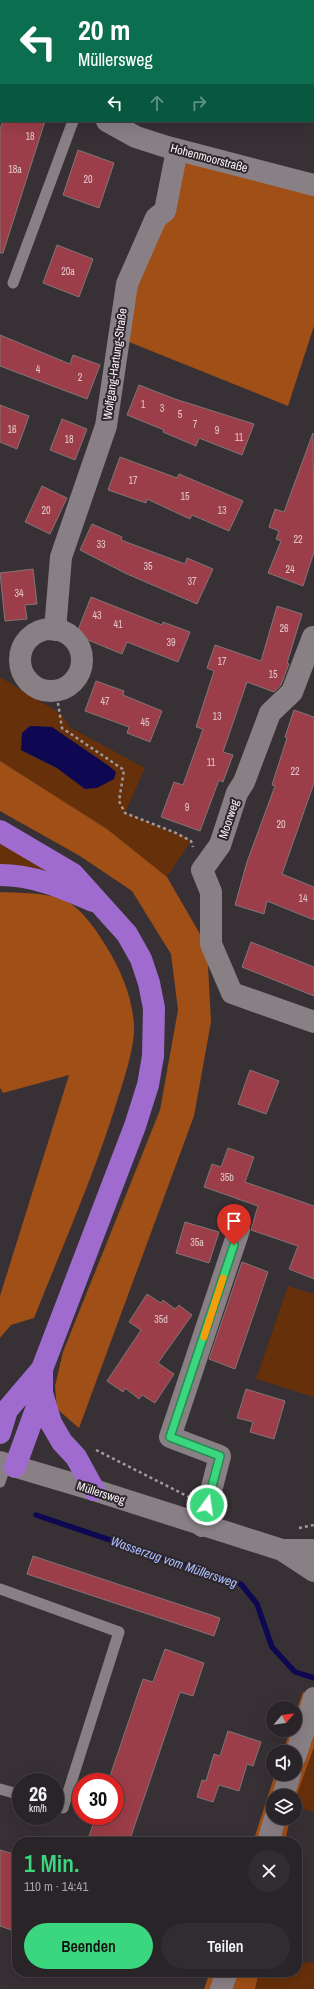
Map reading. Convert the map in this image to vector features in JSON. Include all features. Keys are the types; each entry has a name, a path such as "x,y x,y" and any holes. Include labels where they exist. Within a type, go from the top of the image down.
{"highway":[{"path":"0,831 73,874 100,904 126,934 141,959 149,983 154,1008 153,1056 148,1085 135,1126 42,1369 42,1393 51,1423 62,1442 76,1456 94,1490"},
{"path":"0,875 27,877 58,886 100,904"},
{"path":"0,1433 4,1411 42,1369"},
{"path":"5,1469 42,1393"}],"street":[{"name":"Hohenmoorstraße","path":"109,122 136,137 177,150 314,186"},
{"name":"Wolfgang-Hartung-Straße","path":"55,630 62,558 106,426 127,284 156,218 165,211 177,150"},
{"path":"45,630 55,630 66,633 75,641 80,651 82,662 74,681 66,688 56,691 46,691 29,683 23,675 20,666 20,656 28,639 36,633 45,630"},
{"name":"Moorweg","path":"202,870 220,845 237,793 244,782 270,713 292,692 313,635"},
{"path":"202,870 211,892 211,944 232,993 314,1022"},
{"path":"205,1516 220,1456 170,1437 239,1230"},
{"name":"Müllersweg","path":"5,1469 205,1516 282,1550 314,1571"},
{"name":"Müllersweg","path":"282,1550 314,1550"},
{"path":"299,1745 314,1698"},
{"path":"270,1837 274,1825"},
{"path":"222,1989 226,1977"}],"lane":[{"path":"13,283 73,122"},
{"path":"0,1589 119,1632 64,1802"},
{"path":"0,1789 12,1792"}],"path":[{"path":"56,691 62,728 76,739 124,770 119,801 125,813 176,833 191,842 202,870"},
{"path":"90,1446 205,1516"},
{"path":"293,1528 314,1525"}],"shaded area":[{"path":"177,150 314,185 314,326 288,406 119,338"},
{"path":"0,677 61,714 71,728 145,768 125,813 176,833 191,841 167,877 107,829 0,761","holes":["30,726 52,727 116,772 85,789 57,768 21,750"]},
{"path":"30,726 52,727 109,766 116,772 114,779 97,788 85,789 57,768 21,750 22,733"},
{"path":"0,761 107,829 167,877 207,946 211,1022 194,1116 79,1428 57,1409 55,1386 63,1352 160,1110 178,1010 171,954 132,891 80,856 0,811"},
{"path":"0,841 56,873 14,865 0,866"},
{"path":"0,892 33,894 59,898 72,905 83,915 102,940 121,975 129,995 133,1016 134,1034 129,1062 109,1126 78,1209 34,1318 11,1325 0,1338 0,1296 69,1075 3,1093 0,1088"},
{"path":"288,1286 314,1294 314,1397 256,1379"},
{"path":"303,1692 314,1693 314,1747 302,1780 302,1745 285,1745 288,1737 302,1737 302,1701 300,1701"},
{"path":"314,1747 314,1812 302,1809 302,1789 299,1789"},
{"path":"273,1781 302,1781 299,1789 270,1789"},
{"path":"266,1802 266,1825 289,1825 286,1837 255,1837"},
{"path":"314,1962 314,1989 255,1989 258,1977 302,1977 302,1963"},
{"path":"208,1977 258,1977 255,1989 204,1989"}],"building":[{"path":"3,122 45,122 3,253 0,253 0,129"},
{"path":"78,150 114,163 99,208 63,195"},
{"path":"57,245 93,259 79,297 43,283"},
{"path":"0,335 70,364 73,355 100,365 87,399 0,366"},
{"path":"139,385 175,399 254,424 242,455 199,438 196,446 163,432 164,430 127,415"},
{"path":"0,405 29,416 17,449 0,442"},
{"path":"62,419 87,429 75,460 50,450"},
{"path":"313,433 314,552 303,586 268,573 281,541 276,539 279,531 269,527 275,509 284,512"},
{"path":"120,457 177,478 179,474 243,501 229,531 192,515 190,519 147,499 146,503 108,490"},
{"path":"42,486 67,498 50,534 25,522"},
{"path":"92,524 122,537 121,540 185,564 187,558 213,569 197,604 127,574 80,550"},
{"path":"33,569 37,604 25,605 27,619 5,621 0,573"},
{"path":"91,597 162,625 163,622 190,632 178,662 127,642 122,654 76,635"},
{"path":"277,606 302,614 287,663 289,664 281,685 274,692 247,682 223,752 233,755 223,782 219,780 200,831 161,817 174,782 183,785 203,729 196,727 214,671 207,668 215,645 261,661"},
{"path":"96,681 124,691 123,695 162,711 150,742 127,733 129,727 85,711"},
{"path":"294,710 314,717 314,783 282,874 314,887 314,920 267,901 264,914 235,905 247,862 275,786 272,785"},
{"path":"251,942 314,967 314,996 242,967"},
{"path":"250,1070 279,1081 266,1114 238,1104"},
{"path":"228,1148 254,1157 245,1182 314,1206 314,1279 289,1269 298,1246 251,1230 258,1206 204,1187 212,1164 221,1167"},
{"path":"185,1222 219,1232 209,1263 176,1253"},
{"path":"242,1262 268,1272 235,1369 209,1359"},
{"path":"147,1294 161,1303 163,1300 175,1309 179,1305 192,1315 158,1363 174,1374 155,1403 142,1395 139,1399 125,1388 123,1392 107,1381 141,1330 129,1322"},
{"path":"246,1389 285,1401 274,1439 250,1432 253,1422 237,1418"},
{"path":"33,1556 220,1618 214,1636 27,1574"},
{"path":"165,1649 204,1663 193,1696 180,1692 131,1837 89,1837 93,1825 124,1825 124,1773 111,1773 143,1679 153,1682"},
{"path":"228,1731 261,1742 253,1766 247,1764 239,1791 219,1785 213,1802 197,1797 202,1780 206,1781 214,1754 220,1756"},
{"path":"0,1850 12,1854 12,1930 0,1926"}],"waterway":[{"name":"Wasserzug vom Müllersweg","path":"36,1515 241,1584 257,1604 272,1647 295,1672 314,1678"}],"slow traffic":[{"path":"204,1337 223,1278"}],"route":[{"path":"207,1505 220,1456 170,1437 234,1245"}]}
